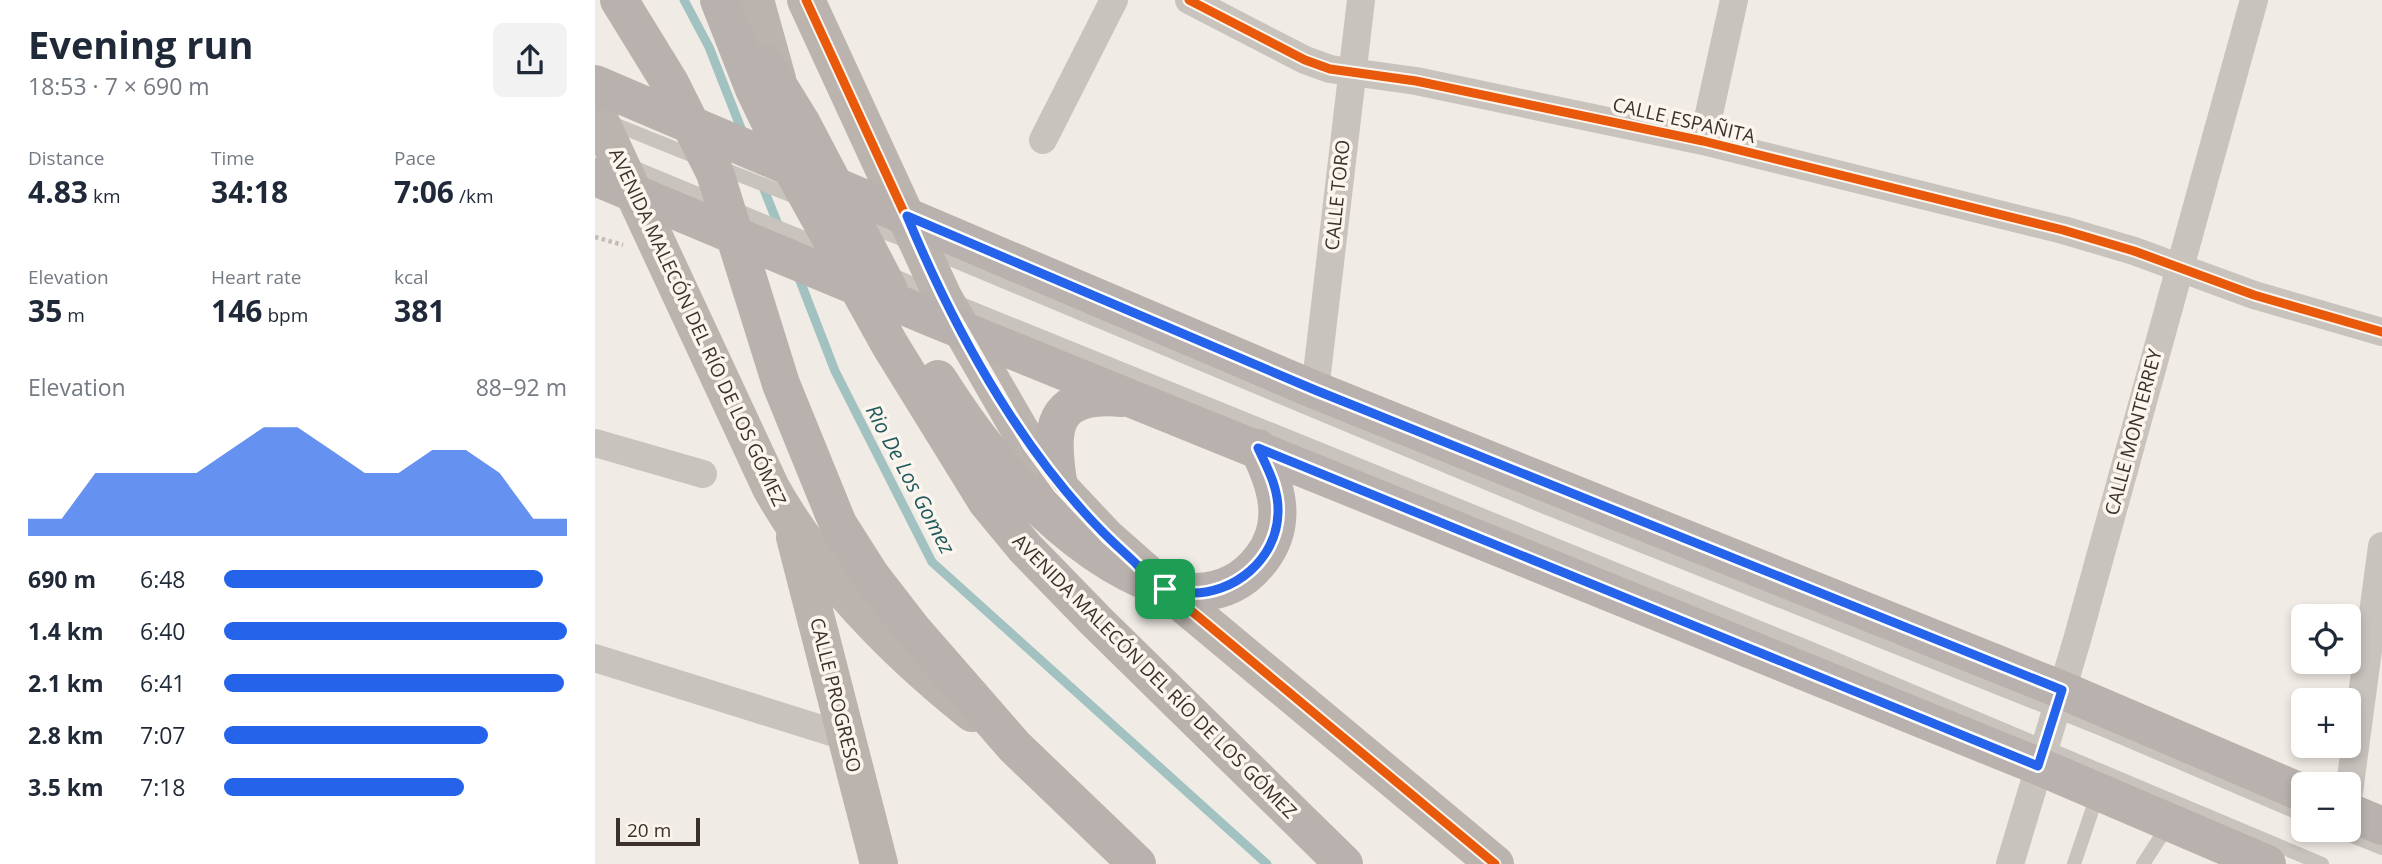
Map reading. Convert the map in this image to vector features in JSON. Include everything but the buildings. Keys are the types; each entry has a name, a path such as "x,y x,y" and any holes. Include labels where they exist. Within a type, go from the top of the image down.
{"main road":[{"name":"AVENIDA MALECÓN DEL RÍO DE LOS GÓMEZ","path":"619,0 670,83 715,173 781,384 838,524 871,576 912,629 1015,747 1137,864"},
{"name":"AVENIDA MALECÓN DEL RÍO DE LOS GÓMEZ","path":"732,3 754,89 795,174 890,345 987,502 1025,548 1097,622 1344,864"},
{"path":"732,3 776,79 923,356 960,412 1009,475 1052,516 1089,547 1129,573 1165,589 1195,593 1212,591 1241,578 1262,558 1271,544 1278,514 1275,486 1258,448"},
{"path":"608,133 868,199 908,234 1315,390 2058,701 2291,788"},
{"path":"608,133 681,199 941,309 1128,399 2041,756 2098,792 2267,864"},
{"path":"1059,487 1053,434 1064,411 1084,399 1128,399"},
{"path":"2361,817 2382,826"}],"street":[{"path":"806,0 941,309 1029,446 1059,487 1106,537 1165,589 1495,864"},
{"path":"1043,140 1114,0"},
{"name":"CALLE ESPAÑITA","path":"1189,0 1305,60 1351,73 1416,81 1703,141 2063,230 2254,295 2382,332"},
{"name":"CALLE TORO","path":"1315,390 1361,0"},
{"path":"1703,141 1734,0"},
{"name":"CALLE MONTERREY","path":"2010,864 2254,0"},
{"name":"AVENIDA MALECÓN DEL RÍO DE LOS GÓMEZ","path":"608,133 771,488 793,527 861,610 911,664 1015,747"},
{"path":"595,443 703,474"},
{"name":"CALLE PROGRESO","path":"793,527 879,864"},
{"path":"2352,772 2382,546"},
{"path":"595,658 847,737"}],"lane":[{"path":"608,133 908,234 1507,491 2058,701 2291,809"},
{"path":"941,309 2041,756 2322,864"},
{"path":"2074,864 2098,792"},
{"path":"2143,864 2170,823"},
{"path":"2361,840 2382,848"}],"waterway":[{"name":"Rio De Los Gomez","path":"684,0 709,47 744,136"},
{"name":"Rio De Los Gomez","path":"761,182 779,227"},
{"name":"Rio De Los Gomez","path":"797,273 835,371 932,562 1267,864"}],"cycle path":[{"path":"806,0 943,297 1029,446 1059,487 1106,537 1165,589 1495,864"},
{"path":"1189,0 1305,60 1330,69 1416,81 1703,141 2063,230 2134,251 2254,295 2382,332"}],"route":[{"path":"907,216 1096,299 1315,390 2062,690 2038,766 1769,659 1258,448 1275,486 1278,514 1271,544 1262,558 1249,573 1232,584 1212,591 1195,593 1165,589 1106,537 1059,487 1029,446 943,297 907,216"}]}
